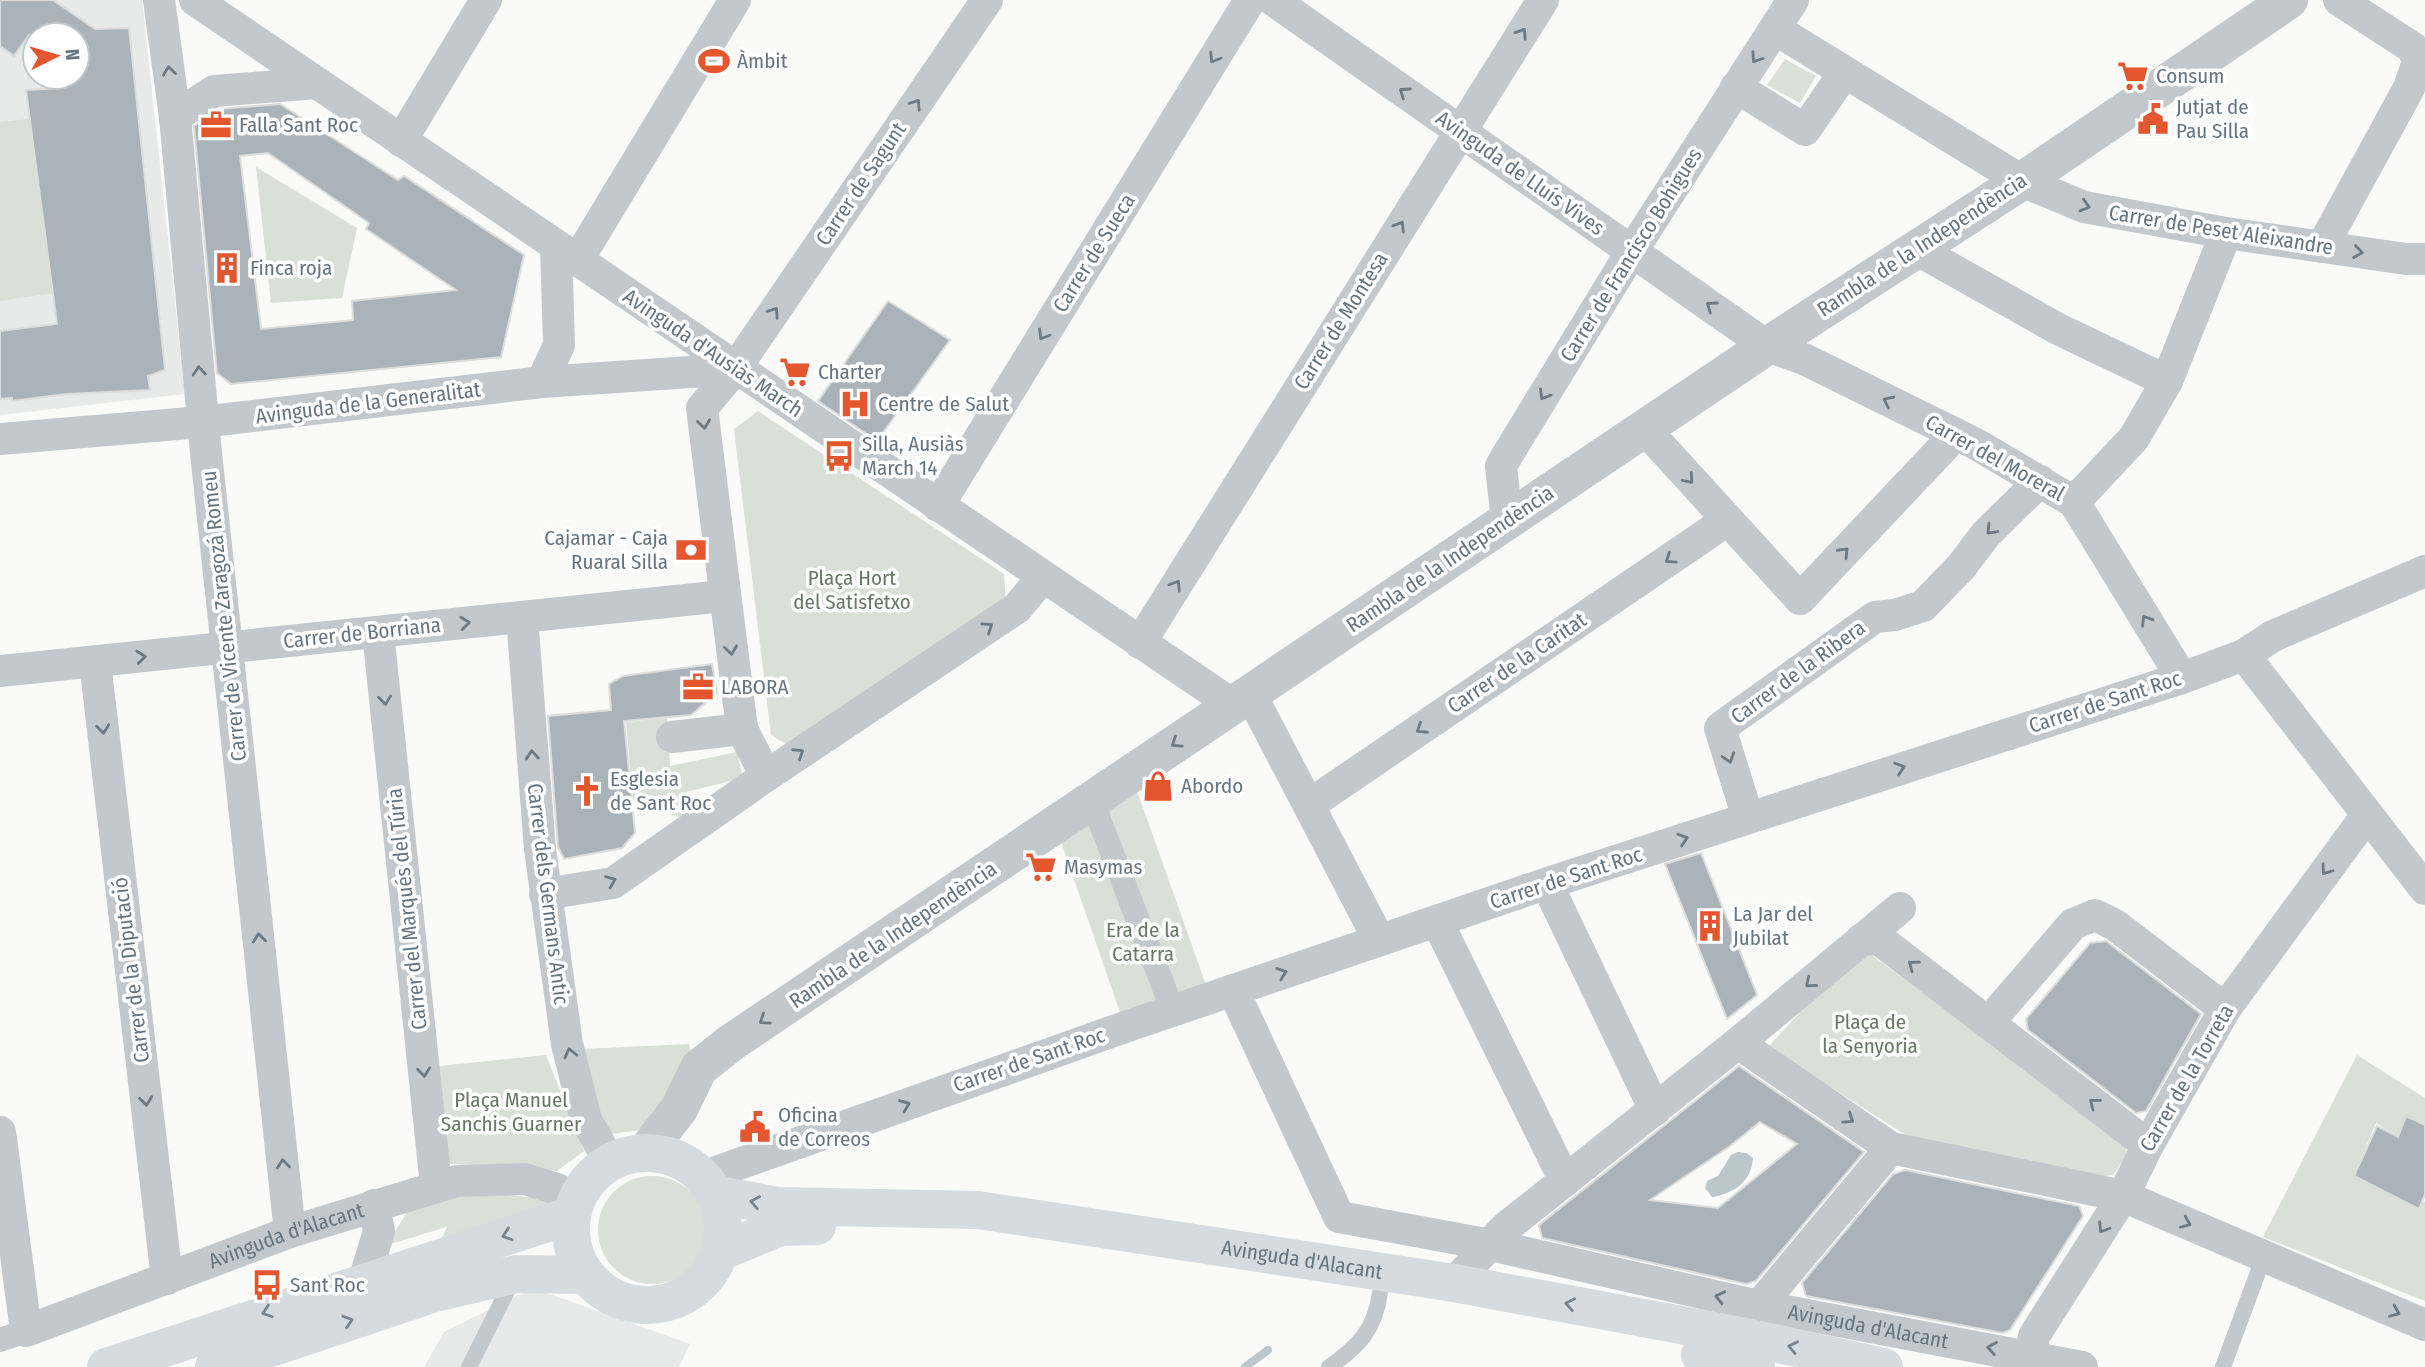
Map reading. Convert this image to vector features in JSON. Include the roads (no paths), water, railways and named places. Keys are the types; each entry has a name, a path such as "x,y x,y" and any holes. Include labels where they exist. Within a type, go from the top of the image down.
{"main road":[{"path":"666,1155 686,1164 708,1185 722,1222 720,1252 709,1273 692,1291 671,1301 648,1306 624,1302 603,1292 586,1275 576,1256 571,1236 574,1209 584,1186 628,1158 666,1155"},
{"name":"Avinguda d'Alacant","path":"708,1185 778,1206 978,1210 1454,1283 1746,1337 1884,1367"},
{"path":"106,1367 574,1209"},
{"name":"Avinguda d'Alacant","path":"720,1252 780,1227 886,1226 951,1229 1022,1237 1380,1293 1756,1367"},
{"path":"214,1367 435,1293 516,1274 586,1275"}],"street":[{"name":"Carrer de Vicente Zaragozá Romeu","path":"159,0 175,117 202,422 290,1232"},
{"path":"401,141 486,0"},
{"path":"542,382 559,345 567,253 735,0"},
{"name":"Carrer de Sagunt","path":"766,776 742,729 723,596 702,408 736,369 987,0"},
{"name":"Carrer de Sueca","path":"938,506 1250,0"},
{"name":"Avinguda de Lluís Vives","path":"1273,0 1767,345"},
{"name":"Carrer de Montesa","path":"1140,643 1543,0"},
{"name":"Carrer de Francisco Bohigues","path":"1507,521 1501,467 1632,251 1793,0"},
{"path":"2322,247 2409,88 2418,62 2413,48 2339,0"},
{"name":"Rambla de la Independència","path":"628,1158 679,1109 699,1068 732,1042 1767,345 2022,181 2280,2"},
{"name":"Avinguda d'Ausiàs March","path":"204,3 401,141 1042,578 1140,643 1242,699"},
{"name":"Carrer de Peset Aleixandre","path":"1775,29 2022,181 2084,207 2226,233 2406,259 2425,258"},
{"path":"1736,87 1805,130 1844,73"},
{"path":"175,117 214,91 317,83"},
{"path":"2074,502 2134,438 2167,382 2226,233"},
{"path":"1916,249 2058,329 2167,382"},
{"name":"Carrer del Moreral","path":"1767,345 1804,359 1956,434 2074,502 2182,678"},
{"name":"Avinguda de la Generalitat","path":"0,439 202,422 542,382 736,369"},
{"path":"1644,428 1800,599 1956,434"},
{"name":"Carrer de la Ribera","path":"1748,818 1720,728 1875,617 1895,615 1923,606 1961,567 1986,534 2040,481"},
{"name":"Carrer de la Caritat","path":"1309,805 1726,521"},
{"name":"Carrer de Sant Roc","path":"708,1185 1233,990 1547,884 2182,678 2244,655 2273,636 2425,571"},
{"path":"545,894 613,883 766,776 1017,608 1042,578"},
{"name":"Carrer de Borriana","path":"0,671 723,596"},
{"name":"Carrer dels Germans Antic","path":"522,617 545,894 567,1044 586,1120 628,1158"},
{"name":"Carrer del Marqués del Túria","path":"378,632 436,1186"},
{"path":"2244,655 2425,889"},
{"name":"Carrer de la Diputació","path":"95,662 167,1279"},
{"path":"1242,699 1309,805 1379,940"},
{"path":"672,737 742,729"},
{"path":"1092,801 1173,1011"},
{"name":"Carrer de la Torreta","path":"2031,1361 2034,1336 2123,1196 2148,1144 2225,1009 2367,815"},
{"path":"1547,884 1655,1110"},
{"path":"1454,1283 1504,1229 1738,1043 1900,908"},
{"path":"1989,1022 2073,924 2095,915 2115,925 2225,1009"},
{"path":"1437,921 1565,1181"},
{"path":"1862,939 1880,940 2148,1144"},
{"name":"Avinguda d'Alacant","path":"1233,990 1339,1217 1491,1245 1759,1306 2031,1361 2082,1367"},
{"path":"1738,1043 1891,1148 2123,1196 2425,1325"},
{"path":"0,1132 13,1336"},
{"path":"1759,1306 1891,1148"},
{"name":"Avinguda d'Alacant","path":"13,1336 290,1232 457,1181 526,1179 557,1189 574,1209"},
{"path":"364,1281 379,1231 374,1205"}],"lane":[{"path":"2223,1367 2264,1256"},
{"path":"469,1367 516,1274"},
{"path":"1329,1367 1354,1350 1377,1317 1380,1293"}],"waterway":[{"path":"1245,1367 1268,1350"}],"place":[{"name":"Àmbit","path":"714,61"},
{"name":"Consum","path":"2133,76"},
{"name":"Jutjat de Pau Silla","path":"2153,119"},
{"name":"Falla Sant Roc","path":"216,125"},
{"name":"Finca roja","path":"227,268"},
{"name":"Charter","path":"795,372"},
{"name":"Centre de Salut","path":"855,404"},
{"name":"Silla, Ausiàs March 14","path":"839,456"},
{"name":"Cajamar - Caja Ruaral Silla","path":"691,550"},
{"name":"LABORA","path":"698,687"},
{"name":"Abordo","path":"1158,786"},
{"name":"Esglesia de Sant Roc","path":"587,791"},
{"name":"Masymas","path":"1041,867"},
{"name":"La Jar del Jubilat","path":"1710,926"},
{"name":"Oficina de Correos","path":"755,1127"},
{"name":"Sant Roc","path":"267,1285"}],"park label":[{"name":"Plaça Hort del Satisfetxo","path":"852,590"},
{"name":"Era de la Catarra","path":"1143,942"},
{"name":"Plaça de la Senyoria","path":"1870,1034"},
{"name":"Plaça Manuel Sanchis Guarner","path":"511,1112"}]}
